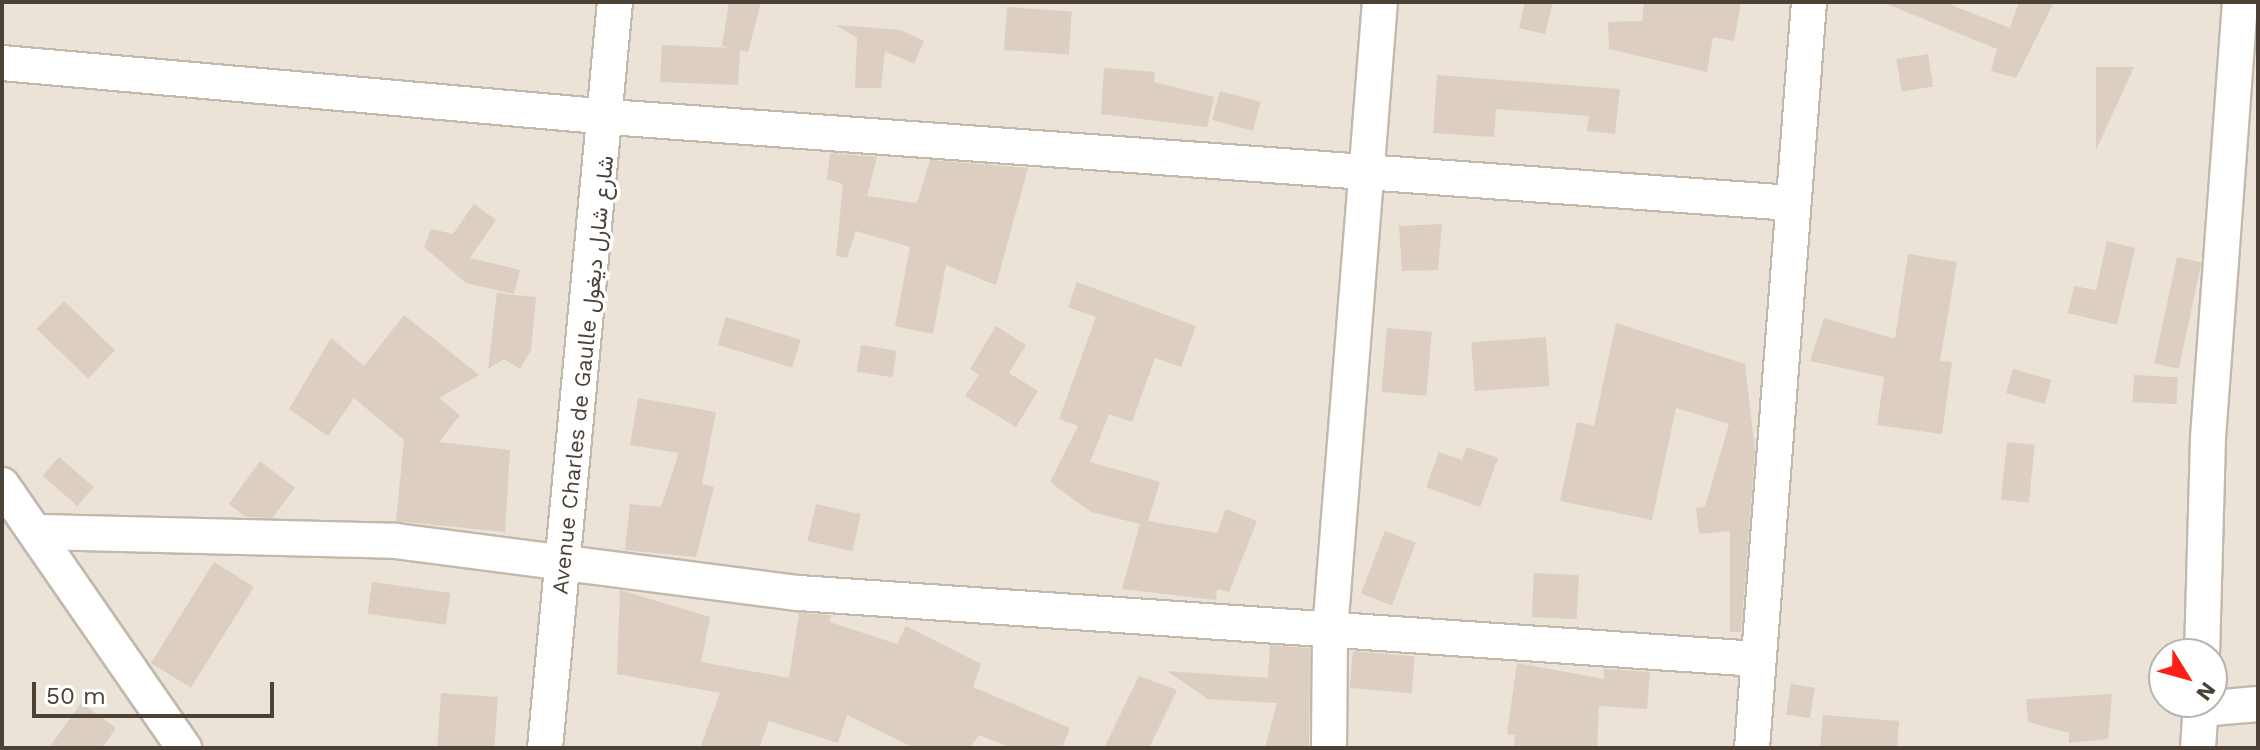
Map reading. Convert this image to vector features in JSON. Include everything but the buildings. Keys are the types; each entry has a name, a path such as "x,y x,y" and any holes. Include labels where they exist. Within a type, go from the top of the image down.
{"street":[{"name":"Avenue Charles de Gaulle شارع شارل ديغول","path":"545,748 609,117 615,2"},
{"path":"1329,748 1330,631 1380,2"},
{"path":"1752,748 1790,203 1809,2"},
{"path":"2202,638 2208,438 2245,19"},
{"path":"2,63 609,117 1369,169 1790,203"},
{"path":"2,485 38,532 184,748"},
{"path":"38,532 396,541 565,566 799,593 1757,659"},
{"path":"2228,705 2258,704"},
{"path":"2198,748 2200,718"}],"shaded area":[{"path":"2,2 2258,2 2258,748 2,748"}]}
